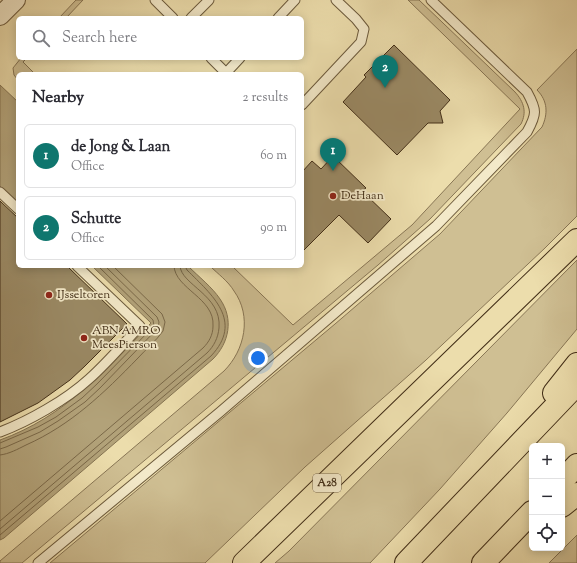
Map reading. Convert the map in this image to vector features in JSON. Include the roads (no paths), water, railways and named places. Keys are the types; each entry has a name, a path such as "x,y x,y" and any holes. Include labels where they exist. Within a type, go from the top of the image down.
{"highway":[{"name":"A28","path":"244,563 577,240"},
{"path":"454,514 577,364"},
{"path":"406,563 577,384"},
{"path":"564,479 577,465"},
{"path":"565,504 577,494"},
{"path":"482,563 529,515"},
{"path":"488,563 529,531"}],"street":[{"path":"0,16 16,0"}],"lane":[{"path":"155,0 171,16"},
{"path":"193,16 209,0"},
{"path":"280,16 295,0"},
{"path":"304,103 361,42 364,30 356,19 336,0"},
{"path":"38,563 220,412 436,226 527,132 534,119 534,105 527,92 431,0"},
{"path":"213,60 225,72"},
{"path":"227,72 238,60"},
{"path":"0,192 16,206"},
{"path":"0,432 14,427 60,401 83,384 140,326 79,268"}],"water":[{"path":"0,85 16,100 16,200 0,186"},
{"path":"94,268 190,268 213,290 220,299 227,315 228,330 226,338 223,346 213,359 0,540 0,440 44,419 64,406 100,375 151,323"}],"place":[{"name":"Schutte","path":"385,88"},
{"name":"de Jong & Laan","path":"333,171"},
{"name":"DeHaan","path":"333,196"},
{"name":"IJsseltoren","path":"49,295"},
{"name":"ABN AMRO MeesPierson","path":"84,338"}]}
